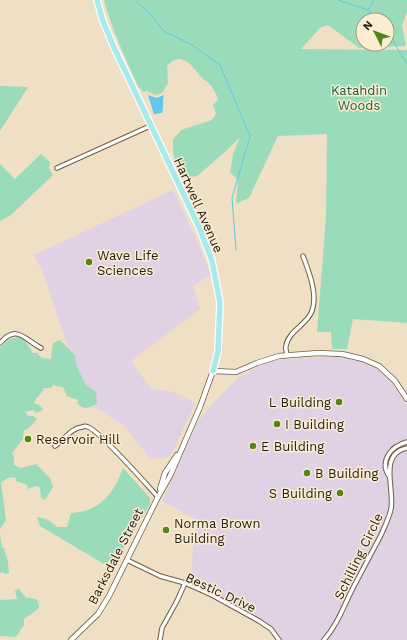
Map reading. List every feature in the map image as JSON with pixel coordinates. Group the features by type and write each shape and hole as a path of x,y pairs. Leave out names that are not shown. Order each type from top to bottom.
{"main road":[{"name":"Hartwell Avenue","path":"97,0 112,43 199,227 212,261 217,282 220,309 218,351 213,371"}],"street":[{"path":"57,168 150,126"},
{"path":"287,355 286,346 290,337 309,317 314,300 312,285 303,256"},
{"path":"0,343 14,333 20,333 41,348"},
{"path":"213,371 236,372 262,361 287,355 342,354 363,359 379,366 387,373 407,399"},
{"name":"Hartwell Avenue","path":"170,476 200,407 213,371"},
{"path":"55,446 64,440 73,430 82,427 89,427 102,437 158,497"},
{"name":"Schilling Circle","path":"389,476 385,468 387,457 395,447 407,442"},
{"name":"Schilling Circle","path":"324,640 337,623 388,520 392,500 389,476 392,459 394,453 407,448"},
{"name":"Hartwell Avenue","path":"164,473 181,449"},
{"name":"Barksdale Street","path":"158,497 164,473"},
{"name":"Barksdale Street","path":"71,640 87,626 103,608 170,476"},
{"name":"Bestic Drive","path":"127,560 160,576 185,583 212,595 271,629 279,640"},
{"path":"160,640 162,628 174,608 185,583"}],"shaded area":[{"path":"173,190 196,238 211,275 193,286 200,309 131,361 151,389 169,391 183,396 195,404 170,457 151,459 123,425 95,407 88,391 84,394 42,270 34,255"},
{"path":"344,356 364,362 380,371 393,385 407,406 407,640 282,640 273,629 254,615 189,582 192,574 193,536 199,521 162,501 198,422 206,411 237,379 262,364 278,360"}],"green space":[{"name":"Katahdin Woods","path":"104,0 407,0 407,12 402,26 406,46 395,46 395,12 355,12 355,45 328,25 320,28 301,49 355,50 355,52 395,52 395,50 407,50 407,323 353,319 347,349 332,349 331,332 317,332 326,217 327,134 278,136 249,198 237,203 238,180 230,172 233,154 240,137 197,176 187,177 179,169 173,151 173,140 181,130 212,120 216,114 213,105 218,100 215,92 190,64 182,59 177,59 172,61 167,66 168,83 162,93 155,95 147,91 144,92 139,88 111,23"},
{"path":"0,86 28,87 0,131"},
{"path":"41,154 50,162 49,168 53,175 11,215 0,221 0,164 15,179"},
{"path":"19,337 24,339 33,353 37,353 42,358 51,359 53,343 60,340 75,355 77,367 86,385 96,392 97,403 92,407 84,408 77,403 78,400 67,396 63,387 55,386 54,384 51,388 44,388 34,403 38,404 43,409 41,411 36,413 33,410 25,412 28,416 33,416 37,419 29,428 24,430 23,439 12,453 14,456 14,465 21,468 36,464 50,478 53,487 45,500 41,497 40,488 36,486 28,489 27,485 16,481 16,478 10,477 1,482 6,520 0,529 0,348 9,339"},
{"path":"123,468 150,498 150,504 118,557 104,564 40,526 37,517 48,520 57,527 67,527 71,513 90,509 104,500 115,485"},
{"path":"0,533 2,548 4,548 8,562 9,573 4,574 3,572 0,573"},
{"path":"19,589 26,598 36,599 39,608 24,619 24,625 16,637 0,636 0,600 17,599 15,590"}],"water":[{"path":"148,95 157,98 164,95 162,113 154,114"}],"waterway":[{"path":"135,0 151,15 164,31 192,45 220,65 250,136 232,198 236,250"},
{"path":"338,0 368,10 374,0"},
{"path":"395,44 407,64"}],"place":[{"name":"Wave Life Sciences","path":"89,262"},
{"name":"L Building","path":"339,402"},
{"name":"I Building","path":"277,424"},
{"name":"Reservoir Hill","path":"28,439"},
{"name":"E Building","path":"253,446"},
{"name":"B Building","path":"307,473"},
{"name":"S Building","path":"340,493"},
{"name":"Norma Brown Building","path":"166,530"}]}
